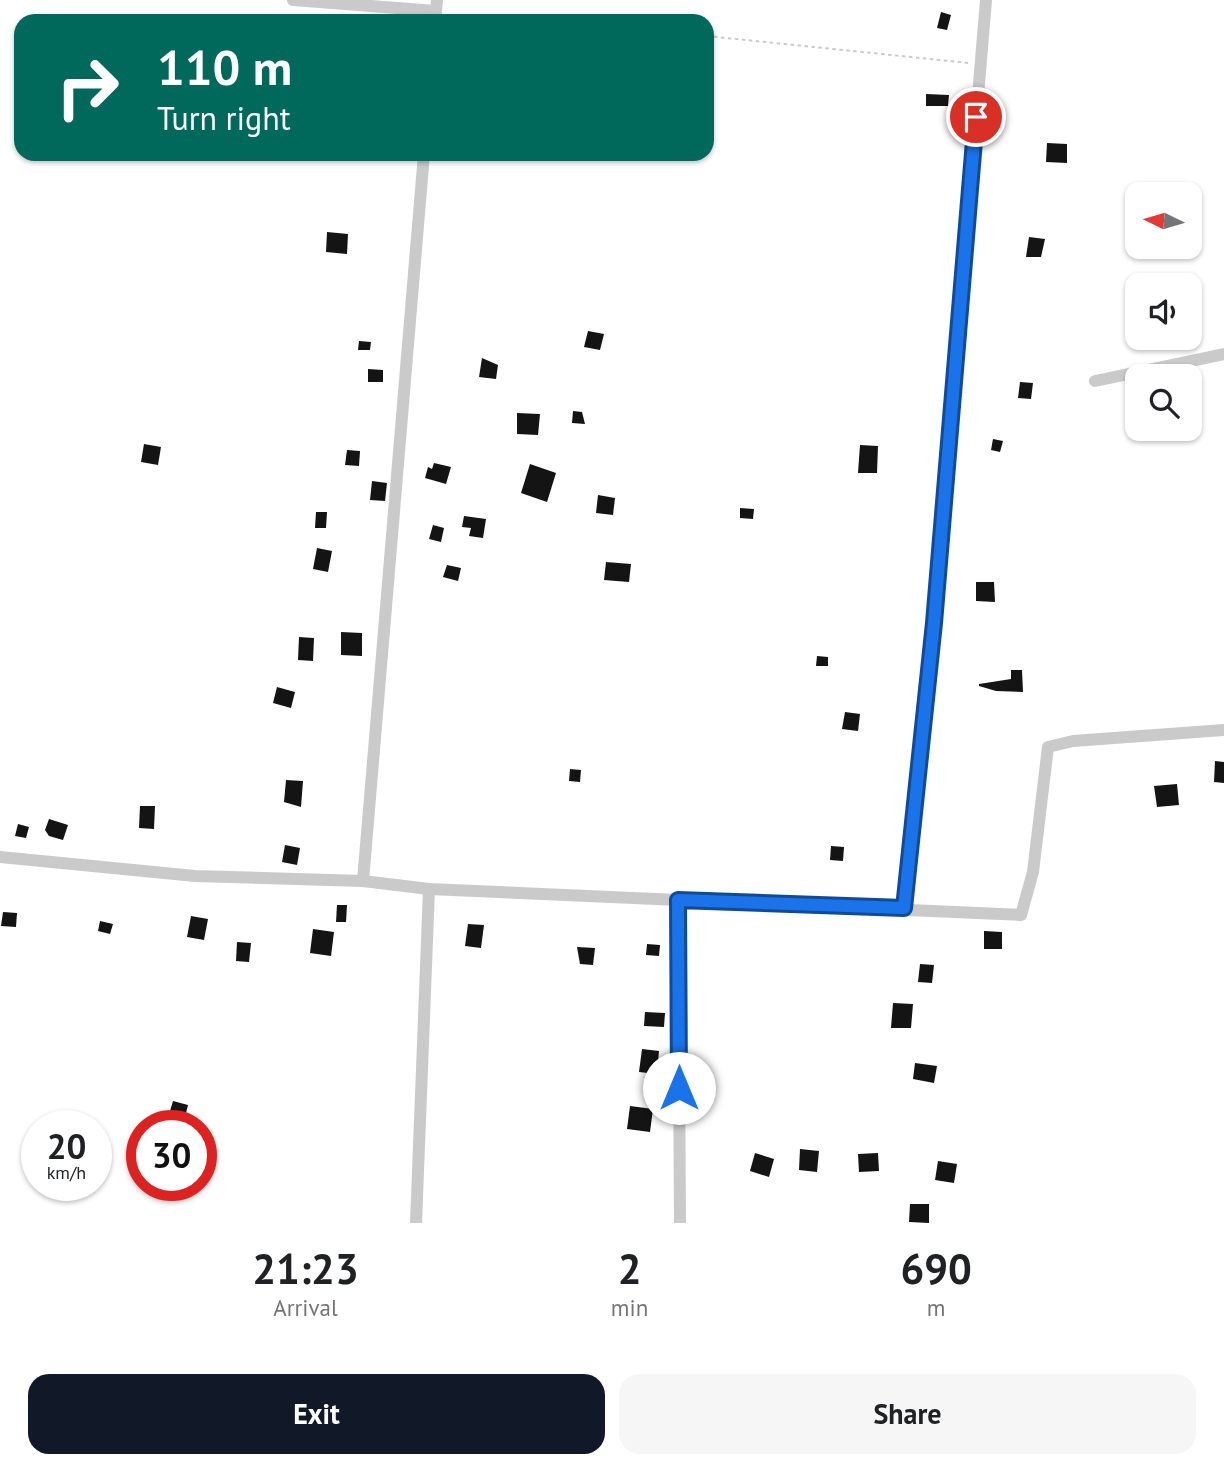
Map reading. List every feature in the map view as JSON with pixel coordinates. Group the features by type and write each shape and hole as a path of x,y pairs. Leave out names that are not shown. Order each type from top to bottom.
{"street":[{"path":"293,0 436,11"},
{"path":"904,908 934,623 986,0"},
{"path":"363,881 424,161"},
{"path":"1095,381 1224,354"},
{"path":"0,858 195,876 363,881 429,889 1021,915 1033,872 1048,747 1073,741 1224,730"},
{"path":"416,1223 429,889"},
{"path":"678,900 680,1223"}],"path":[{"path":"714,37 981,64"}],"building":[{"path":"941,12 951,15 947,30 937,28"},
{"path":"926,94 949,95 948,106 926,106"},
{"path":"1047,143 1067,144 1067,163 1046,162"},
{"path":"327,232 348,234 347,254 326,252"},
{"path":"1029,237 1045,239 1041,257 1026,257"},
{"path":"588,331 604,334 600,350 584,347"},
{"path":"359,341 371,342 370,350 358,350"},
{"path":"482,358 498,365 496,379 479,377"},
{"path":"368,369 383,370 383,382 368,382"},
{"path":"1020,382 1033,383 1031,399 1018,398"},
{"path":"573,411 582,412 585,424 572,423"},
{"path":"517,413 540,414 538,435 517,434"},
{"path":"993,439 1003,441 1000,452 991,450"},
{"path":"144,444 161,447 158,465 141,462"},
{"path":"860,445 878,446 877,473 858,473"},
{"path":"347,450 360,451 359,466 345,465"},
{"path":"434,463 451,467 446,484 425,478 428,467 432,469"},
{"path":"530,464 556,473 547,502 521,493"},
{"path":"372,481 387,483 385,501 370,500"},
{"path":"598,495 615,498 613,515 596,513"},
{"path":"740,508 754,509 753,519 740,518"},
{"path":"316,512 327,512 326,528 315,528"},
{"path":"464,516 486,519 483,538 469,536 471,528 462,527"},
{"path":"433,525 444,528 441,542 429,539"},
{"path":"317,548 332,551 328,572 313,569"},
{"path":"606,562 631,564 629,582 604,580"},
{"path":"447,565 461,568 458,581 443,577"},
{"path":"976,582 994,582 995,602 976,601"},
{"path":"341,632 362,633 362,656 341,655"},
{"path":"299,637 314,638 313,661 298,660"},
{"path":"817,656 828,657 828,666 816,666"},
{"path":"1011,670 1022,670 1023,692 996,691 979,686 1011,679"},
{"path":"277,687 295,692 291,708 273,703"},
{"path":"845,712 860,714 858,731 842,729"},
{"path":"1215,761 1224,762 1224,783 1214,782"},
{"path":"570,769 581,770 580,782 569,781"},
{"path":"286,780 303,781 301,807 284,802"},
{"path":"1177,784 1179,805 1157,807 1154,786"},
{"path":"140,806 155,806 154,829 139,828"},
{"path":"49,819 68,825 63,840 49,836 45,830"},
{"path":"18,824 29,827 26,838 15,836"},
{"path":"285,845 300,848 297,865 282,862"},
{"path":"831,846 844,847 843,861 830,860"},
{"path":"337,905 347,905 346,922 336,922"},
{"path":"3,912 17,913 16,927 1,926"},
{"path":"191,916 208,919 204,940 187,937"},
{"path":"100,921 113,924 110,934 98,931"},
{"path":"468,924 484,925 481,948 465,946"},
{"path":"313,929 334,932 331,956 310,953"},
{"path":"984,931 1002,932 1002,949 984,949"},
{"path":"237,942 251,943 249,962 236,961"},
{"path":"647,944 660,945 659,956 646,955"},
{"path":"577,947 595,948 593,965 580,964"},
{"path":"920,964 934,965 932,983 918,982"},
{"path":"893,1003 913,1004 911,1028 891,1028"},
{"path":"645,1012 665,1013 664,1027 644,1026"},
{"path":"642,1049 659,1051 657,1074 639,1072"},
{"path":"915,1063 937,1066 934,1083 913,1079"},
{"path":"173,1101 188,1105 187,1110 170,1110"},
{"path":"630,1106 653,1109 650,1132 627,1129"},
{"path":"800,1149 819,1151 817,1172 799,1170"},
{"path":"755,1153 774,1159 769,1177 750,1171"},
{"path":"878,1153 879,1171 859,1172 858,1154"},
{"path":"938,1161 957,1164 954,1183 935,1180"},
{"path":"910,1204 929,1204 929,1223 909,1222"}],"route":[{"path":"679,1088 678,900 904,908 934,623 976,117"}]}
